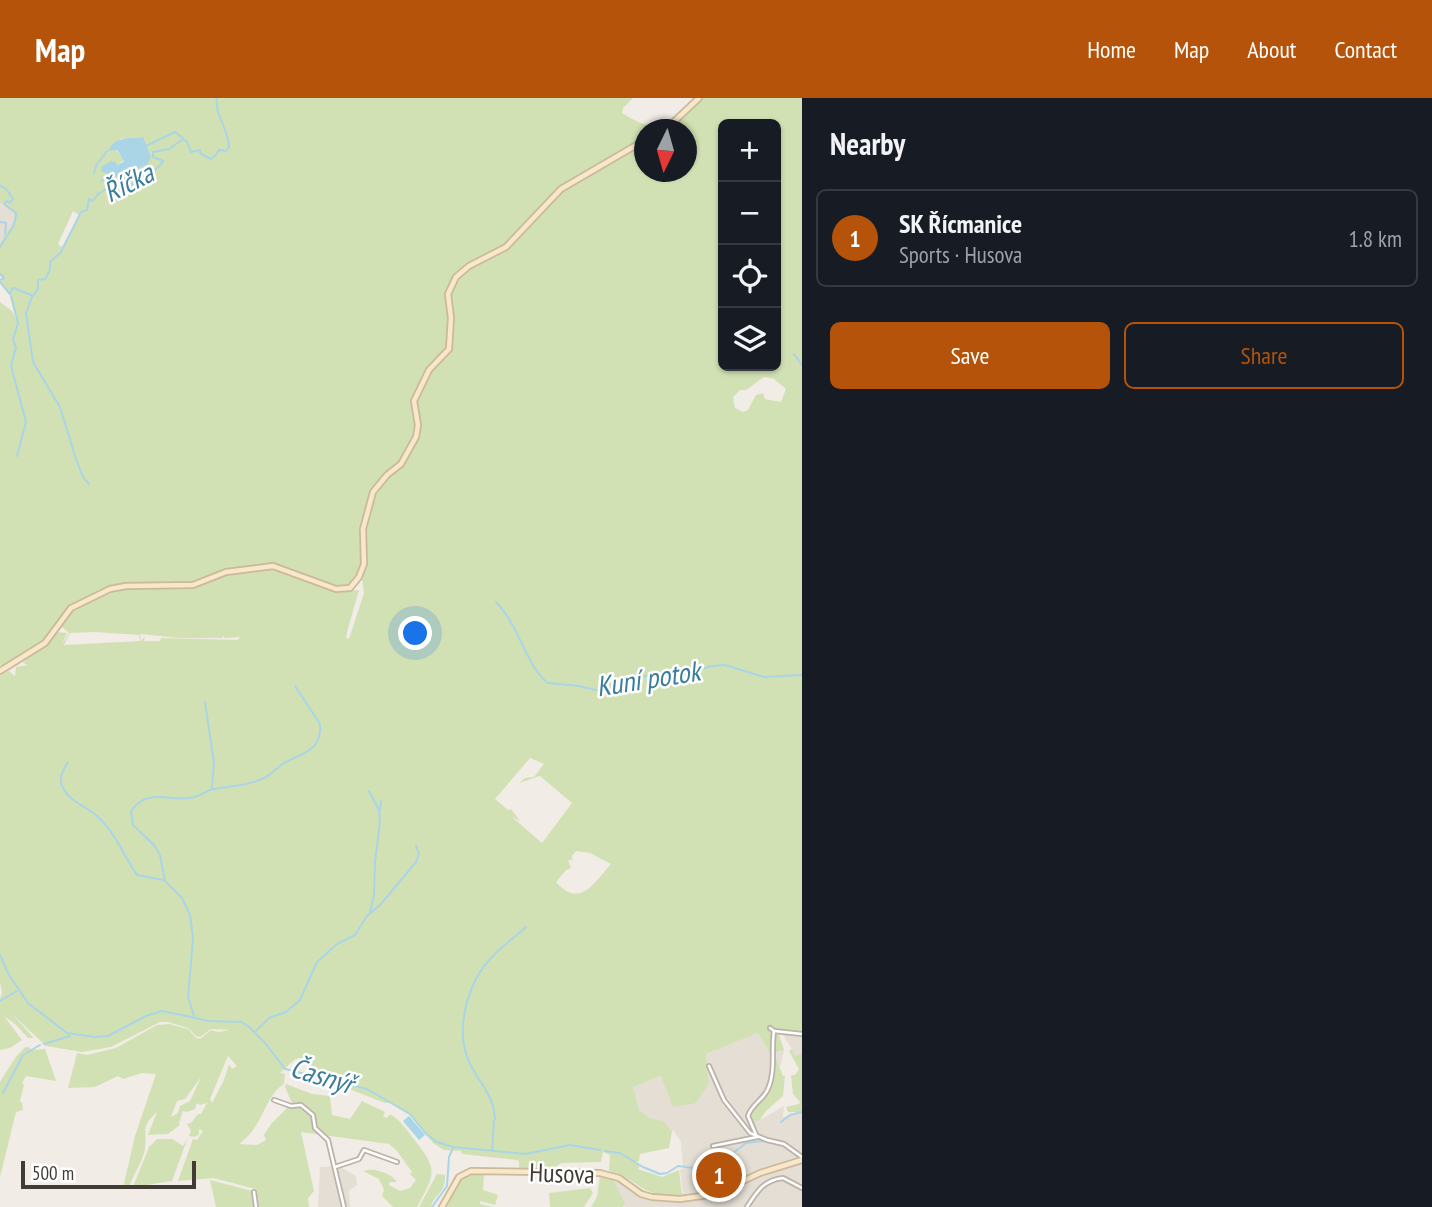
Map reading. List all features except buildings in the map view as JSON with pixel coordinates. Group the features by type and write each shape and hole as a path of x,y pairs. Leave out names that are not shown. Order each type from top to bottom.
{"main road":[{"path":"677,119 699,98"},
{"path":"0,671 44,643 71,608 110,589 126,586 193,585 226,572 273,566 333,589 345,589 353,585 363,567 363,529 373,492 409,453 418,425 414,401 429,370 450,345 448,293 453,281 469,266 506,247 561,189 634,146"},
{"name":"Husova","path":"442,1207 460,1177 471,1171 600,1173 619,1178 642,1194 659,1199 673,1199 716,1194 760,1172 802,1158"}],"street":[{"path":"757,1137 748,1114 763,1098 772,1078 772,1030 802,1034"},
{"path":"709,1066 730,1109 750,1133 784,1144 802,1158"},
{"path":"274,1100 291,1106 301,1105 313,1115 315,1128 328,1140 344,1207"},
{"path":"713,1146 757,1137"},
{"path":"335,1167 360,1158 364,1150 397,1162"},
{"path":"747,1207 768,1181 783,1178 802,1188"},
{"path":"254,1192 256,1207"}],"shaded area":[{"path":"0,202 15,213 15,223 0,244"},
{"path":"758,1033 770,1054 784,1050 780,1068 774,1057 769,1089 753,1109 760,1120 784,1106 783,1117 802,1112 802,1207 625,1207 613,1179 615,1173 649,1193 669,1196 683,1193 681,1142 663,1121 650,1118 639,1110 632,1087 662,1076 668,1095 709,1083 706,1054"},
{"path":"782,1033 802,1034 802,1053 796,1056"},
{"path":"338,1166 356,1176 357,1185 349,1191 350,1207 318,1207 320,1167"}],"green space":[{"path":"0,98 633,98 623,108 622,113 634,119 634,144 560,187 505,245 459,271 452,281 446,293 449,318 447,348 427,369 412,400 417,425 414,436 399,463 372,492 361,529 361,567 356,580 349,587 331,586 273,564 225,570 193,583 110,588 70,607 43,642 0,665 0,302 12,311 16,319 10,296 0,283 0,244 15,223 14,213 0,202","holes":["142,137 149,156 119,163 124,160 115,149 120,139","73,211 80,216 62,247 58,244"]},
{"path":"694,98 697,98 674,119 671,119"},
{"path":"702,98 802,98 802,1034 778,1032 784,1050 770,1054 758,1033 706,1054 709,1083 696,1103 673,1107 661,1076 633,1087 639,1110 650,1118 663,1121 672,1131 669,1148 640,1154 639,1161 636,1162 640,1166 638,1169 662,1177 679,1170 682,1195 649,1192 609,1171 610,1155 603,1152 601,1162 561,1163 545,1170 519,1168 519,1161 516,1160 444,1150 433,1143 410,1115 393,1103 308,1080 308,1063 302,1058 295,1059 280,1073 285,1074 284,1084 271,1098 252,1132 239,1144 257,1145 266,1140 264,1135 271,1124 292,1103 286,1084 312,1094 330,1096 332,1115 350,1119 362,1101 385,1112 383,1116 387,1118 390,1114 397,1119 427,1157 432,1171 431,1178 417,1207 393,1207 382,1196 384,1190 379,1179 363,1171 377,1170 386,1174 397,1182 390,1182 389,1185 400,1191 410,1188 416,1180 397,1151 389,1144 301,1132 314,1191 308,1198 309,1207 259,1207 256,1189 213,1178 178,1181 193,1139 197,1140 203,1131 199,1129 199,1135 189,1136 191,1131 187,1124 201,1114 207,1103 197,1103 195,1109 183,1111 180,1125 168,1134 148,1135 157,1112 151,1118 145,1129 145,1149 140,1163 129,1187 123,1188 135,1136 156,1074 142,1073 123,1079 118,1076 95,1087 68,1088 77,1053 87,1055 116,1048 157,1025 169,1024 188,1029 200,1039 211,1030 230,1030 211,1029 200,1037 188,1028 160,1022 111,1047 82,1052 46,1046 12,1014 34,1038 28,1038 4,1016 22,1040 10,1048 0,1050 0,676 9,671 15,676 16,667 28,665 23,663 27,660 19,663 46,646 56,632 67,633 62,645 69,633 60,625 72,609 111,591 126,588 186,587 226,574 273,568 341,592 359,590 347,632 346,638 349,639 364,593 362,577 365,568 365,530 375,493 388,476 402,465 418,437 420,425 416,401 430,371 452,345 450,294 455,282 470,268 507,248 562,190 634,147 634,182 697,182 697,119 680,119","holes":["764,377 774,379 786,389 781,402 765,399 763,393 756,395 748,410 743,412 735,408 733,397 740,390 746,390","70,633 139,635 140,641 64,645","140,634 179,638 240,637 238,640 161,638 160,641 144,641 145,636 141,641","530,758 544,764 534,777 525,778 519,783 540,776 572,803 542,843 512,817 520,821 511,809 508,810 495,799","576,851 590,853 611,864 586,890 572,893 556,882 571,868 568,860 573,863 572,856","228,1056 237,1066 232,1069 229,1064 212,1103 210,1099","201,1077 190,1101 180,1106 178,1113 171,1117 177,1101 185,1099"]},
{"path":"25,1047 31,1050 45,1049 56,1081 26,1076 22,1083 24,1085 20,1101 23,1110 16,1112 0,1177 0,1082"},
{"path":"792,1049 796,1056 802,1053 802,1112 788,1112 786,1107 800,1102 793,1094 791,1075 795,1075 799,1069 789,1051"},
{"path":"774,1054 785,1076 783,1096 760,1120 754,1121 758,1134 751,1122 750,1113 769,1090"},
{"path":"188,1137 172,1181 133,1187 149,1147 157,1139 172,1139 183,1146"},
{"path":"738,1153 747,1175 707,1192 699,1173 731,1159 739,1177 732,1156"},
{"path":"472,1173 484,1173 483,1190 498,1195 495,1205 480,1201 480,1204 493,1207 447,1207 459,1182"},
{"path":"437,1174 445,1175 442,1190 431,1207 419,1207"},
{"path":"600,1175 613,1179 625,1203 623,1207 591,1207 597,1197"},
{"path":"210,1180 252,1191 255,1207 216,1207"},
{"path":"590,1188 593,1193 584,1207 550,1207 549,1193"}],"water":[{"path":"143,137 151,157 147,165 125,173 120,171 122,175 115,177 101,171 101,167 111,161 118,166 124,161 117,150 108,151 114,143 122,139"},
{"path":"409,1116 425,1135 419,1140 403,1121"}],"waterway":[{"name":"Říčka","path":"0,282 10,294 14,288 33,296 38,289 38,280 45,279 50,270 50,262 61,252 81,212 87,210 89,199 93,201 106,189 111,192 124,179 133,184 137,179 142,179 154,171 163,161 153,157 153,152 169,149 183,139 191,152 200,150 201,154 211,159 219,150 226,151 229,147 228,141 217,98"},
{"path":"146,146 175,132 183,138"},
{"path":"94,173 107,151"},
{"path":"101,181 112,176"},
{"name":"Říčka","path":"0,185 13,199 4,204 16,213 13,227 0,247"},
{"path":"0,222 6,223 5,234"},
{"name":"Říčka","path":"0,274 4,278 0,280"},
{"path":"11,296 18,323 13,339 16,347 11,366 26,422 17,456"},
{"path":"32,297 26,313 33,362 60,407 76,459 89,484"},
{"path":"794,354 802,365"},
{"name":"Kuní potok","path":"496,602 511,622 534,667 548,683 600,691 652,674 677,676 725,665 764,677 802,675"},
{"path":"194,1016 188,997 193,938 190,915 182,898 165,881 160,855 154,845 133,825 131,811 137,804 151,798 190,798 211,790 256,781 311,749 318,739 320,724 295,686"},
{"path":"205,702 214,763 212,788"},
{"path":"68,762 61,778 66,793 103,822 137,875 163,880"},
{"path":"369,791 379,810 380,822 370,912"},
{"path":"380,810 381,801"},
{"path":"255,1032 269,1018 286,1012 300,1000 317,962 337,944 355,935 367,916 381,904 416,862 419,854 416,846"},
{"path":"495,1119 490,1097 466,1053 463,1038 465,1008 476,979 484,967 526,927"},
{"name":"Časnýř","path":"0,955 9,975 28,1003 67,1033 108,1036 146,1016 162,1011 209,1021 241,1022 265,1043 285,1069 367,1089 410,1114 426,1134 437,1142 453,1147 525,1154 570,1145 600,1150"},
{"path":"0,1001 17,991"},
{"path":"44,1044 70,1036"},
{"path":"3,1093 23,1055 40,1045"},
{"name":"Časnýř","path":"781,1122 790,1115 802,1112"},
{"path":"492,1151 494,1121"},
{"name":"Časnýř","path":"605,1151 620,1153 660,1174 678,1166 701,1169 724,1160 746,1143 765,1141"},
{"path":"432,1207 447,1186 449,1157 453,1148"}],"place":[{"name":"SK Řícmanice","path":"719,1175"}]}
